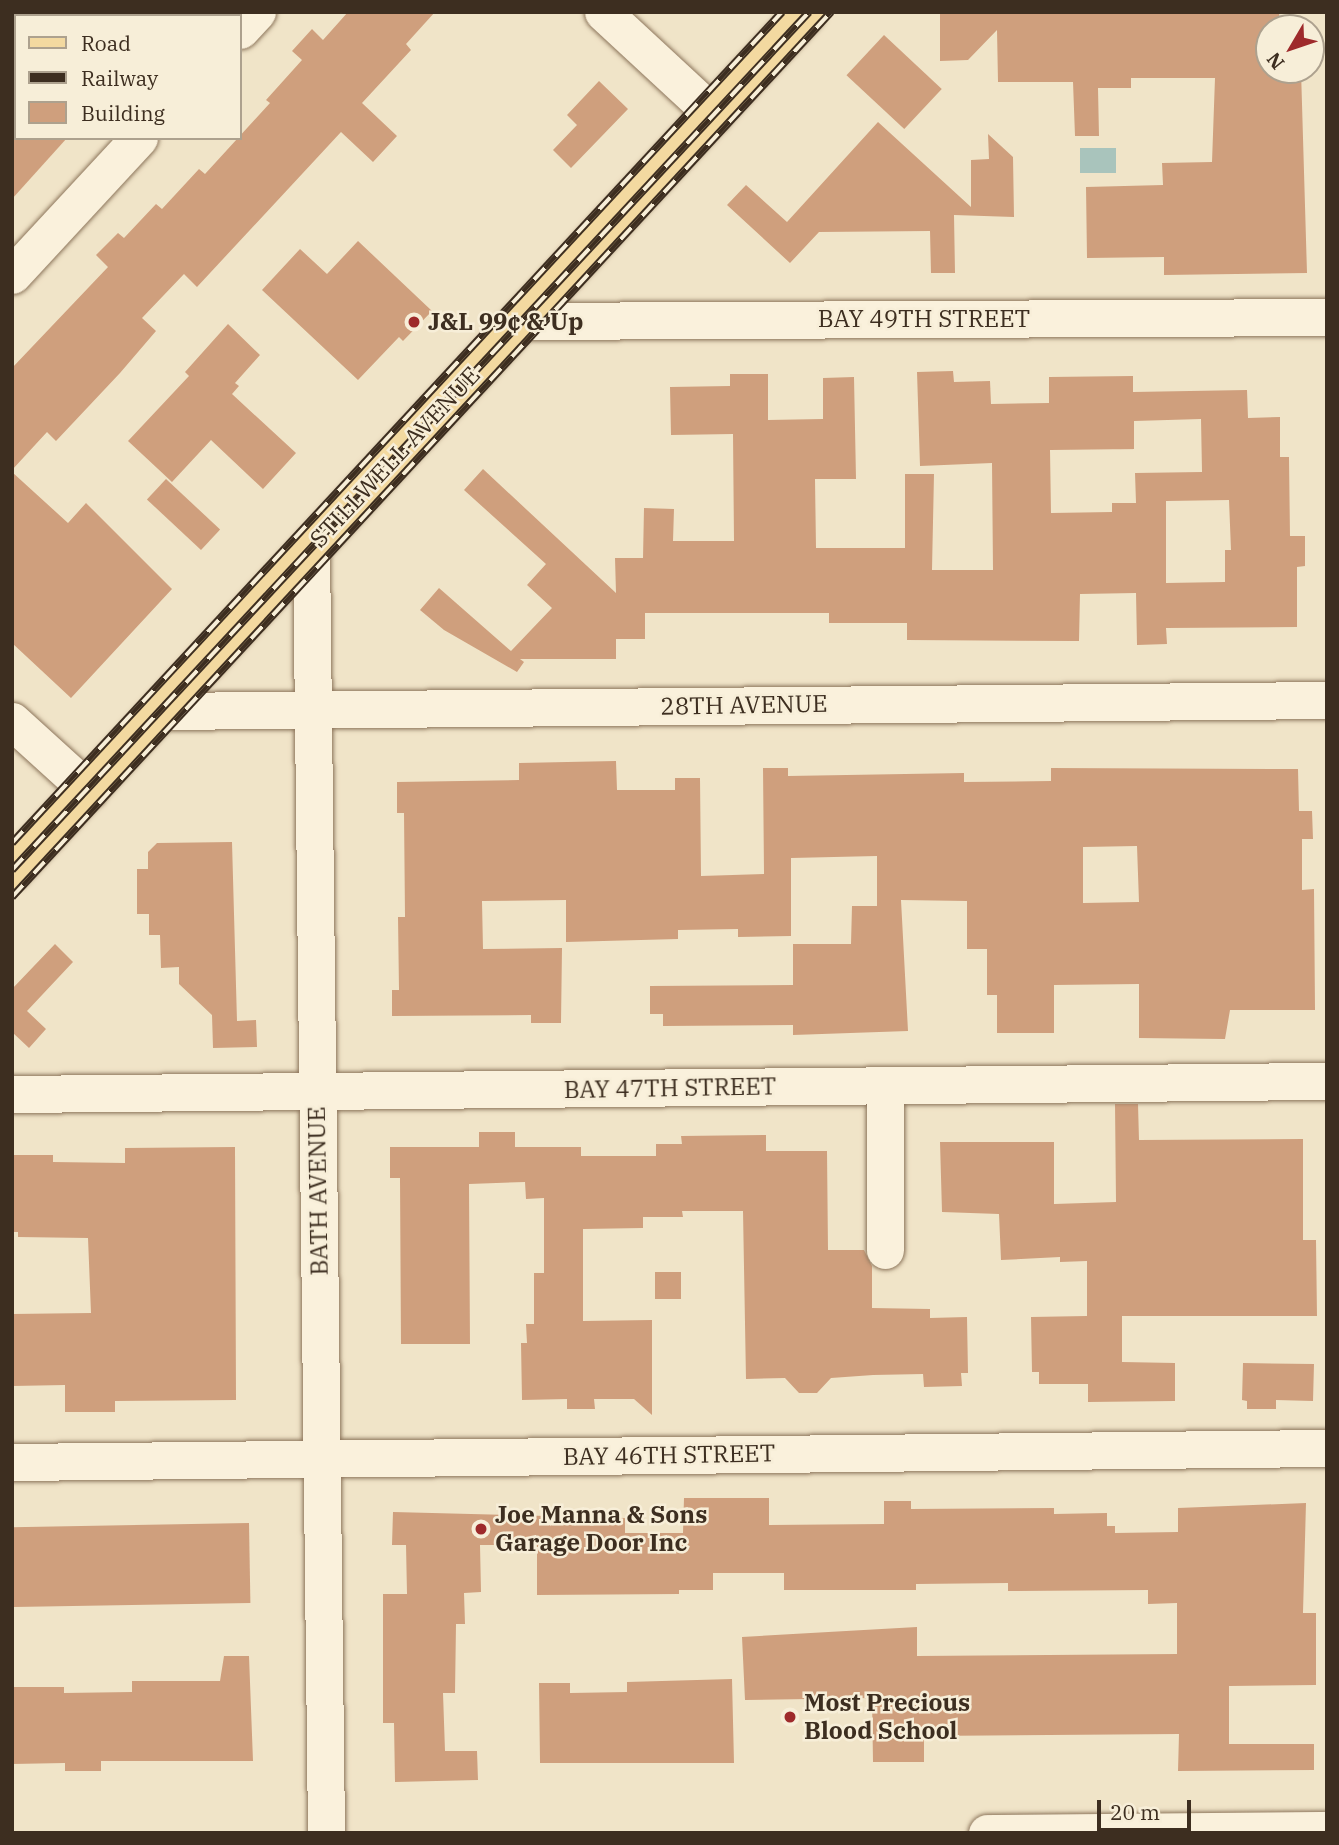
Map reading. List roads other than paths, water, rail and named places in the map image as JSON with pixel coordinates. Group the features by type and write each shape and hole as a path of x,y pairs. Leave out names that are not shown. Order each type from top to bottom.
{"main road":[{"name":"STILLWELL AVENUE","path":"12,871 807,12"}],"street":[{"path":"242,28 257,12"},
{"path":"603,12 713,114"},
{"path":"12,275 137,140"},
{"name":"BAY 49TH STREET","path":"520,321 1327,317"},
{"name":"BATH AVENUE","path":"311,549 326,1833"},
{"name":"28TH AVENUE","path":"162,711 1327,700"},
{"path":"12,721 88,790"},
{"name":"BAY 47TH STREET","path":"12,1094 1327,1081"},
{"path":"885,1250 886,1086"},
{"name":"BAY 46TH STREET","path":"12,1462 1327,1448"},
{"path":"987,1833 1327,1830"}],"water":[{"path":"1080,148 1116,148 1116,173 1080,173"}],"railway":[{"path":"12,843 782,12"},
{"path":"12,870 809,12"},
{"path":"12,897 831,12"}],"place":[{"name":"J&L 99¢ & Up","path":"414,322"},
{"name":"Joe Manna & Sons Garage Door Inc","path":"481,1529"},
{"name":"Most Precious Blood School","path":"790,1717"}]}
